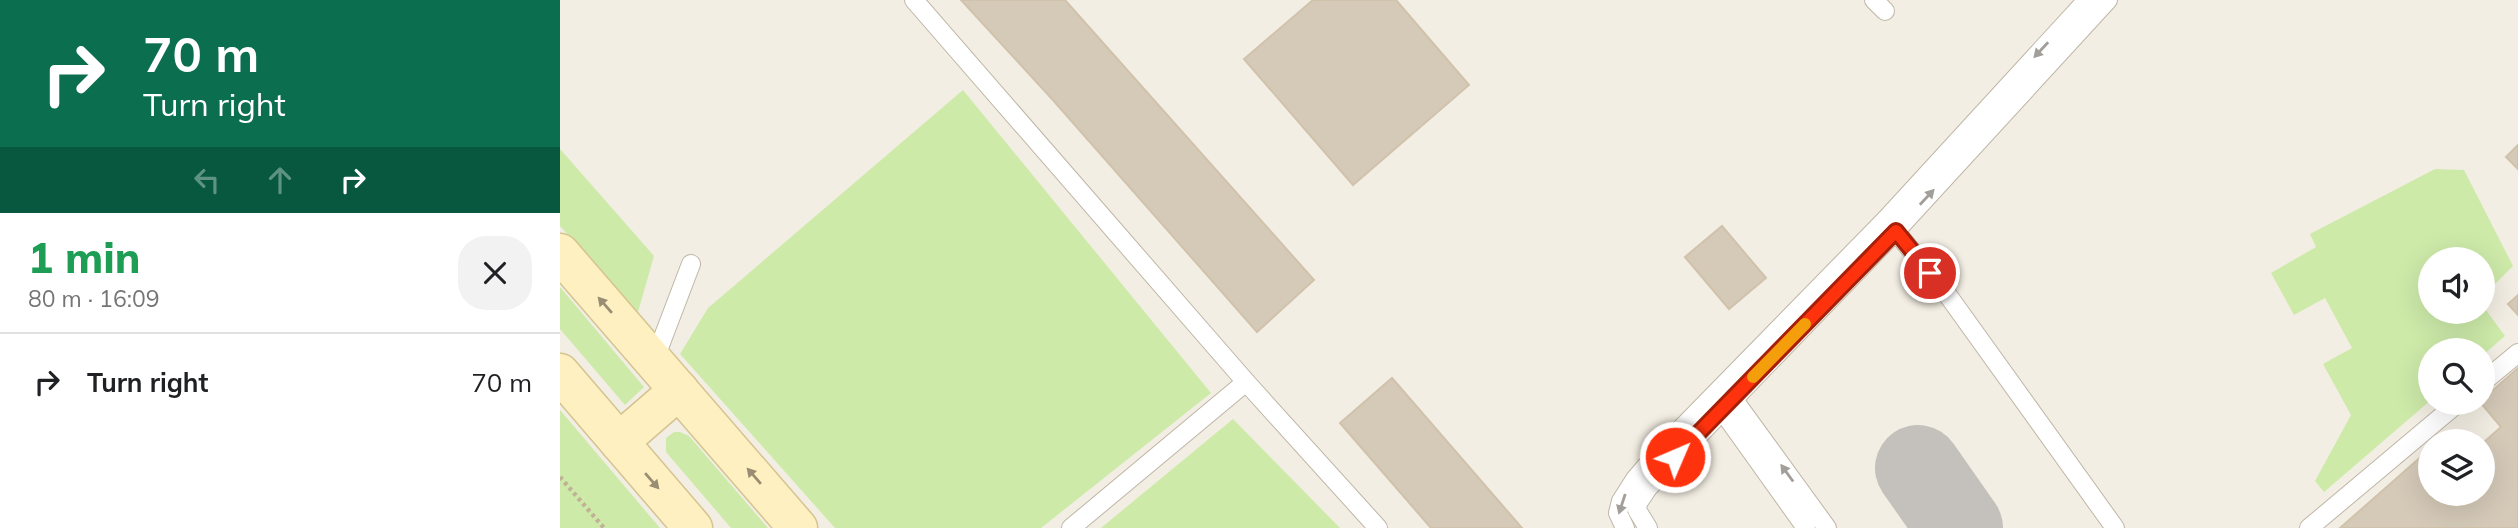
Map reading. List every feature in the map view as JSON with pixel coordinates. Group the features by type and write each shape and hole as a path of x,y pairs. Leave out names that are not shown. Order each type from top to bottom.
{"main road":[{"path":"560,253 798,528"},
{"path":"560,373 692,528"},
{"path":"619,442 679,390"}],"lane":[{"path":"914,0 1246,382 1378,528"},
{"path":"1891,225 2087,0"},
{"path":"1625,528 1619,519 1619,506 1635,480 1659,451 1722,397 2108,0"},
{"path":"1891,225 1948,294 2115,528"},
{"path":"654,361 691,264"},
{"path":"2495,372 2518,353"},
{"path":"1071,528 1246,382"},
{"path":"1648,528 1639,516 1638,503 1722,397"},
{"path":"1722,397 1806,528"},
{"path":"1722,397 1827,528"},
{"path":"2309,528 2444,415"}],"path":[{"path":"560,477 604,528"}],"green space":[{"path":"963,90 1211,393 1041,528 835,528 680,354 708,308"},
{"path":"560,149 654,256 638,312 560,226"},
{"path":"2435,169 2464,170 2513,266 2495,284 2495,247 2418,247 2418,324 2495,322 2505,336 2495,345 2495,338 2418,338 2418,411 2324,492 2315,481 2351,415 2323,364 2352,348 2325,298 2294,315 2271,273 2316,247 2310,234"},
{"path":"560,287 644,387 625,405 560,329"},
{"path":"560,410 660,528 560,528"},
{"path":"1233,419 1340,528 1101,528"},
{"path":"674,432 689,436 768,528 731,528 666,452 666,438"}],"building":[{"path":"961,0 1065,0 1314,280 1257,332"},
{"path":"1313,0 1396,0 1469,85 1353,185 1244,59"},
{"path":"2518,145 2518,169 2506,157"},
{"path":"1722,226 1766,278 1729,309 1685,257"},
{"path":"2518,295 2518,315 2508,304"},
{"path":"2518,368 2518,528 2340,528 2418,459 2418,506 2495,506 2495,432 2501,427 2491,415 2495,415 2495,388"},
{"path":"1392,378 1522,528 1431,528 1340,423"}],"taxiway":[{"path":"1918,468 1960,528"}],"slow traffic":[{"path":"1753,377 1805,324"}],"route":[{"path":"1675,457 1896,231 1930,273"}]}
